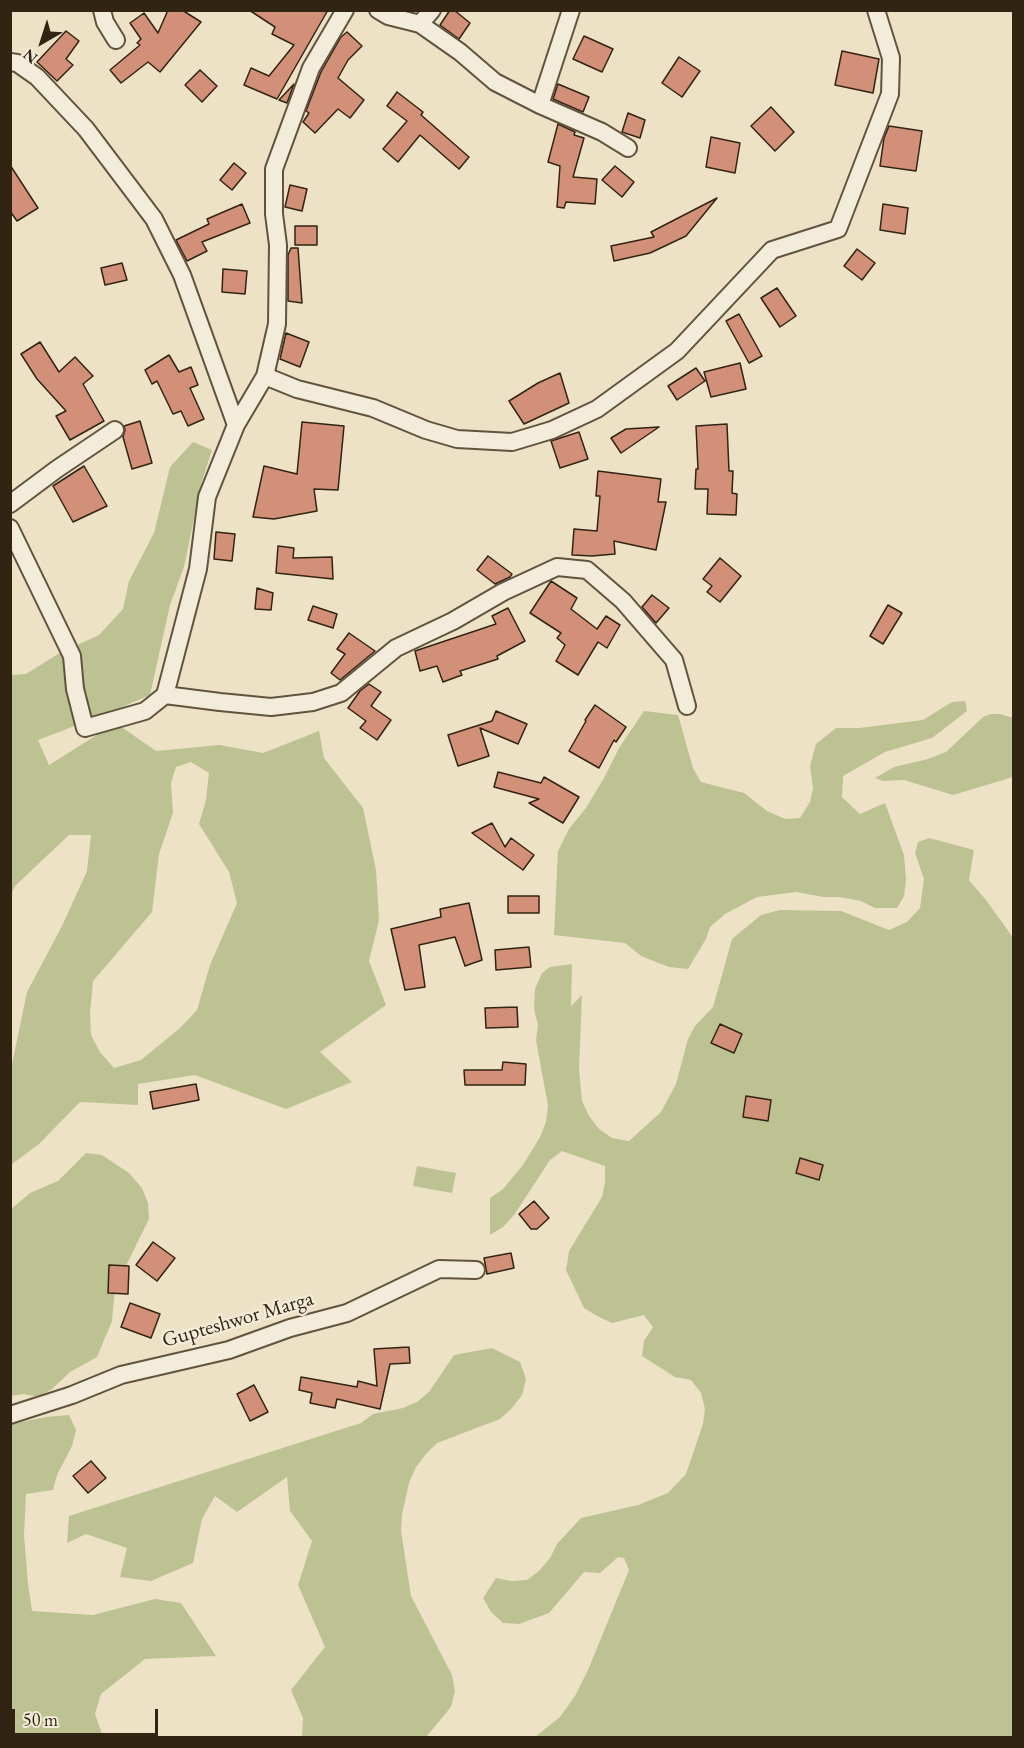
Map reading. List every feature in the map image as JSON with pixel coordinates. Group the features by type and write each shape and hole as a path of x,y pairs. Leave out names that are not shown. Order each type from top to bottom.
{"street":[{"path":"102,10 105,22 116,40"},
{"path":"10,528 72,656 75,689 85,728 145,711 165,695 198,569 207,497 236,425 265,376 277,324 278,245 274,214 274,169 311,68 345,10"},
{"path":"378,10 388,16 420,24 460,52 495,82 602,132 628,148"},
{"path":"420,24 432,10"},
{"path":"540,105 570,10"},
{"path":"265,376 297,388 373,408 426,430 457,439 512,442 552,430 597,409 677,351 772,250 838,229 890,94 891,58 876,10"},
{"path":"10,62 16,63 37,77 86,129 154,219 182,275 236,425"},
{"path":"10,504 115,430"},
{"path":"165,695 271,707 313,702 341,693 396,648 453,621 503,592 557,567 587,570 623,601 674,660 687,706"},
{"name":"Gupteshwor Marga","path":"10,1415 72,1395 121,1375 229,1350 290,1328 347,1313 439,1269 476,1270"}],"green space":[{"path":"193,442 212,450 201,484 184,567 170,605 150,695 38,740 49,765 108,728 123,728 156,751 219,745 263,753 319,731 324,758 363,808 376,870 379,920 369,961 386,1005 320,1052 352,1082 286,1109 195,1075 138,1084 138,1105 80,1102 39,1144 12,1164 11,1069 27,992 62,926 87,871 91,835 69,835 15,886 11,895 11,675 26,674 58,654 99,635 123,609 129,581 154,533 170,467","holes":["191,762 209,773 206,800 199,824 229,872 237,903 210,965 197,1010 180,1028 141,1060 114,1068 100,1052 91,1035 90,1013 93,981 152,912 159,854 173,813 171,783 176,767"]},
{"path":"965,701 967,711 932,738 885,752 843,776 842,797 860,814 885,803 904,855 906,880 904,896 897,908 875,908 861,901 796,892 757,897 725,914 710,927 706,939 688,969 669,967 641,956 625,943 554,935 558,851 569,829 586,808 619,748 644,711 678,715 693,768 701,782 744,793 767,811 785,819 800,818 810,802 813,788 810,766 816,744 836,728 859,728 923,720 952,702"},
{"path":"991,714 1013,718 1013,777 953,795 904,780 883,781 875,778 894,767 946,752 983,717"},
{"path":"929,838 974,850 969,880 1014,939 1013,1737 535,1737 560,1717 575,1696 629,1570 624,1558 618,1557 600,1573 584,1572 549,1613 519,1624 503,1623 491,1612 483,1598 496,1578 511,1581 527,1580 539,1571 550,1558 557,1544 581,1518 638,1505 668,1493 686,1474 703,1424 705,1409 701,1393 691,1380 675,1377 642,1356 644,1341 653,1327 644,1315 612,1323 597,1316 584,1308 566,1270 569,1251 602,1197 605,1166 562,1151 550,1160 514,1215 503,1227 490,1235 490,1198 503,1189 523,1165 546,1122 548,1106 536,1040 538,1025 534,1009 535,989 542,973 550,967 572,964 571,1006 582,995 579,1069 582,1101 589,1116 599,1129 612,1138 629,1141 661,1112 676,1084 688,1039 695,1026 713,1007 732,939 761,915 780,910 841,911 889,930 907,922 920,908 924,879 915,853 918,842"},
{"path":"86,1153 102,1155 129,1173 142,1188 148,1203 149,1219 115,1288 112,1321 97,1357 70,1372 52,1389 38,1397 24,1394 11,1396 10,1210 30,1193 58,1181"},
{"path":"417,1166 456,1173 452,1193 413,1186"},
{"path":"492,1348 520,1362 526,1379 522,1395 500,1419 437,1443 416,1467 409,1483 402,1514 401,1531 411,1596 452,1675 455,1691 451,1707 426,1737 302,1737 303,1718 291,1690 325,1647 298,1585 312,1541 290,1511 287,1477 237,1512 215,1496 202,1519 193,1563 151,1581 120,1577 127,1548 86,1534 67,1543 69,1516 361,1423 373,1414 403,1408 417,1402 429,1392 454,1355"},
{"path":"69,1415 76,1430 72,1446 57,1475 53,1490 26,1494 24,1535 32,1611 93,1615 155,1599 181,1603 216,1656 145,1659 101,1694 95,1714 103,1737 11,1737 11,1424"}],"building":[{"path":"168,10 182,10 201,22 160,72 148,62 121,83 110,70 140,45 137,43 141,39 130,23 144,13 158,33"},
{"path":"249,10 328,10 277,99 244,85 251,68 269,76 294,45 272,34 275,27"},
{"path":"450,10 454,10 470,23 459,39 440,25"},
{"path":"66,31 79,41 66,59 73,65 57,81 37,62"},
{"path":"347,32 362,46 348,60 338,78 364,100 350,118 338,109 315,133 303,122 309,113 306,111 321,72 341,37"},
{"path":"584,36 613,49 602,72 573,59"},
{"path":"842,51 879,59 873,93 835,85"},
{"path":"679,57 700,71 682,97 662,83"},
{"path":"200,70 217,86 202,102 185,85"},
{"path":"294,84 287,103 279,100"},
{"path":"558,84 589,97 583,112 553,99"},
{"path":"397,92 423,112 421,115 469,157 459,169 420,135 398,162 383,149 407,121 387,106"},
{"path":"771,107 794,132 775,151 751,126"},
{"path":"628,113 645,120 640,138 622,132"},
{"path":"558,124 575,132 574,135 584,138 573,177 597,179 595,204 566,202 564,208 557,207 560,166 548,162"},
{"path":"889,126 922,131 916,171 880,166 884,138"},
{"path":"711,137 740,143 735,173 706,167"},
{"path":"234,163 246,173 232,190 220,180"},
{"path":"10,165 38,208 17,221 10,211"},
{"path":"615,166 634,182 622,197 602,180"},
{"path":"290,185 307,189 302,211 285,207"},
{"path":"717,198 686,236 650,253 614,261 611,246 654,237 651,232"},
{"path":"242,204 250,223 202,242 207,251 187,261 176,240 209,224 207,219"},
{"path":"883,204 908,208 905,234 880,230"},
{"path":"295,226 317,226 317,245 295,245"},
{"path":"291,248 298,248 302,303 288,301 288,255"},
{"path":"857,249 875,263 862,280 844,266"},
{"path":"122,263 127,280 105,285 101,268"},
{"path":"223,269 247,271 245,294 222,292"},
{"path":"777,288 796,316 780,327 761,298"},
{"path":"739,314 762,356 749,363 726,321"},
{"path":"286,333 309,342 300,367 280,359"},
{"path":"40,342 59,372 75,357 93,376 83,384 104,421 70,440 56,416 66,411 37,379 21,354"},
{"path":"169,355 179,372 191,367 198,385 190,388 204,419 188,426 181,411 173,414 157,381 152,384 145,370"},
{"path":"740,363 746,389 711,397 704,372"},
{"path":"696,368 705,381 677,400 668,386"},
{"path":"560,373 569,403 524,424 509,401 538,383"},
{"path":"140,421 152,463 132,469 123,437 124,426"},
{"path":"302,422 344,426 338,490 314,489 317,511 274,519 253,517 264,466 297,474"},
{"path":"727,424 729,471 733,471 732,493 737,494 736,515 707,514 708,489 695,489 696,469 698,469 696,426"},
{"path":"659,427 621,453 611,438 626,429"},
{"path":"579,432 588,459 560,468 551,441"},
{"path":"84,466 107,506 73,522 53,486"},
{"path":"598,471 661,479 658,502 666,502 656,550 614,541 615,554 572,555 574,529 597,531 600,496 596,496"},
{"path":"216,532 235,534 232,561 214,559"},
{"path":"278,546 294,548 293,558 332,557 333,579 276,573"},
{"path":"488,556 512,574 510,577 495,584 477,570"},
{"path":"720,558 741,576 720,602 707,592 712,586 703,579"},
{"path":"551,581 577,598 571,609 597,629 606,616 620,625 607,648 598,642 578,675 556,661 565,645 557,638 561,633 530,613"},
{"path":"257,588 273,593 271,610 255,609"},
{"path":"652,595 669,608 656,623 642,607"},
{"path":"888,605 902,613 883,644 870,636"},
{"path":"313,606 337,614 333,628 308,620"},
{"path":"508,608 525,641 497,656 498,659 460,671 462,675 443,682 437,666 420,671 415,651 496,624 492,616"},
{"path":"349,633 375,651 340,680 331,673 345,654 337,649"},
{"path":"369,684 381,692 371,706 391,720 377,740 360,728 366,721 348,708 360,691"},
{"path":"595,705 626,727 616,742 614,740 599,768 569,751"},
{"path":"496,711 527,724 518,744 480,728 489,756 458,766 448,735 492,721"},
{"path":"498,772 541,783 544,777 579,797 563,823 529,803 539,799 494,787"},
{"path":"492,823 505,847 511,838 534,855 523,870 472,833"},
{"path":"508,896 539,896 539,913 508,913"},
{"path":"469,903 482,960 465,966 455,937 419,945 425,987 405,990 391,929 441,917 440,909"},
{"path":"529,947 531,967 496,970 495,950"},
{"path":"517,1007 518,1027 486,1028 485,1008"},
{"path":"720,1024 742,1034 734,1053 711,1043"},
{"path":"503,1062 526,1064 525,1085 465,1085 464,1070 502,1070"},
{"path":"196,1084 199,1100 153,1109 150,1092"},
{"path":"746,1096 771,1100 768,1121 743,1117"},
{"path":"800,1158 823,1165 819,1180 796,1173"},
{"path":"534,1201 549,1218 537,1229 531,1229 519,1214"},
{"path":"153,1242 175,1258 157,1281 136,1265"},
{"path":"511,1253 514,1268 487,1274 484,1258"},
{"path":"109,1265 129,1266 128,1294 108,1293"},
{"path":"130,1303 160,1314 151,1338 121,1327"},
{"path":"409,1347 410,1363 390,1364 380,1409 337,1399 335,1408 310,1403 312,1393 299,1390 301,1377 357,1387 358,1381 377,1386 374,1349"},
{"path":"254,1385 268,1412 250,1421 237,1394"},
{"path":"91,1461 106,1478 88,1493 73,1476"}]}
